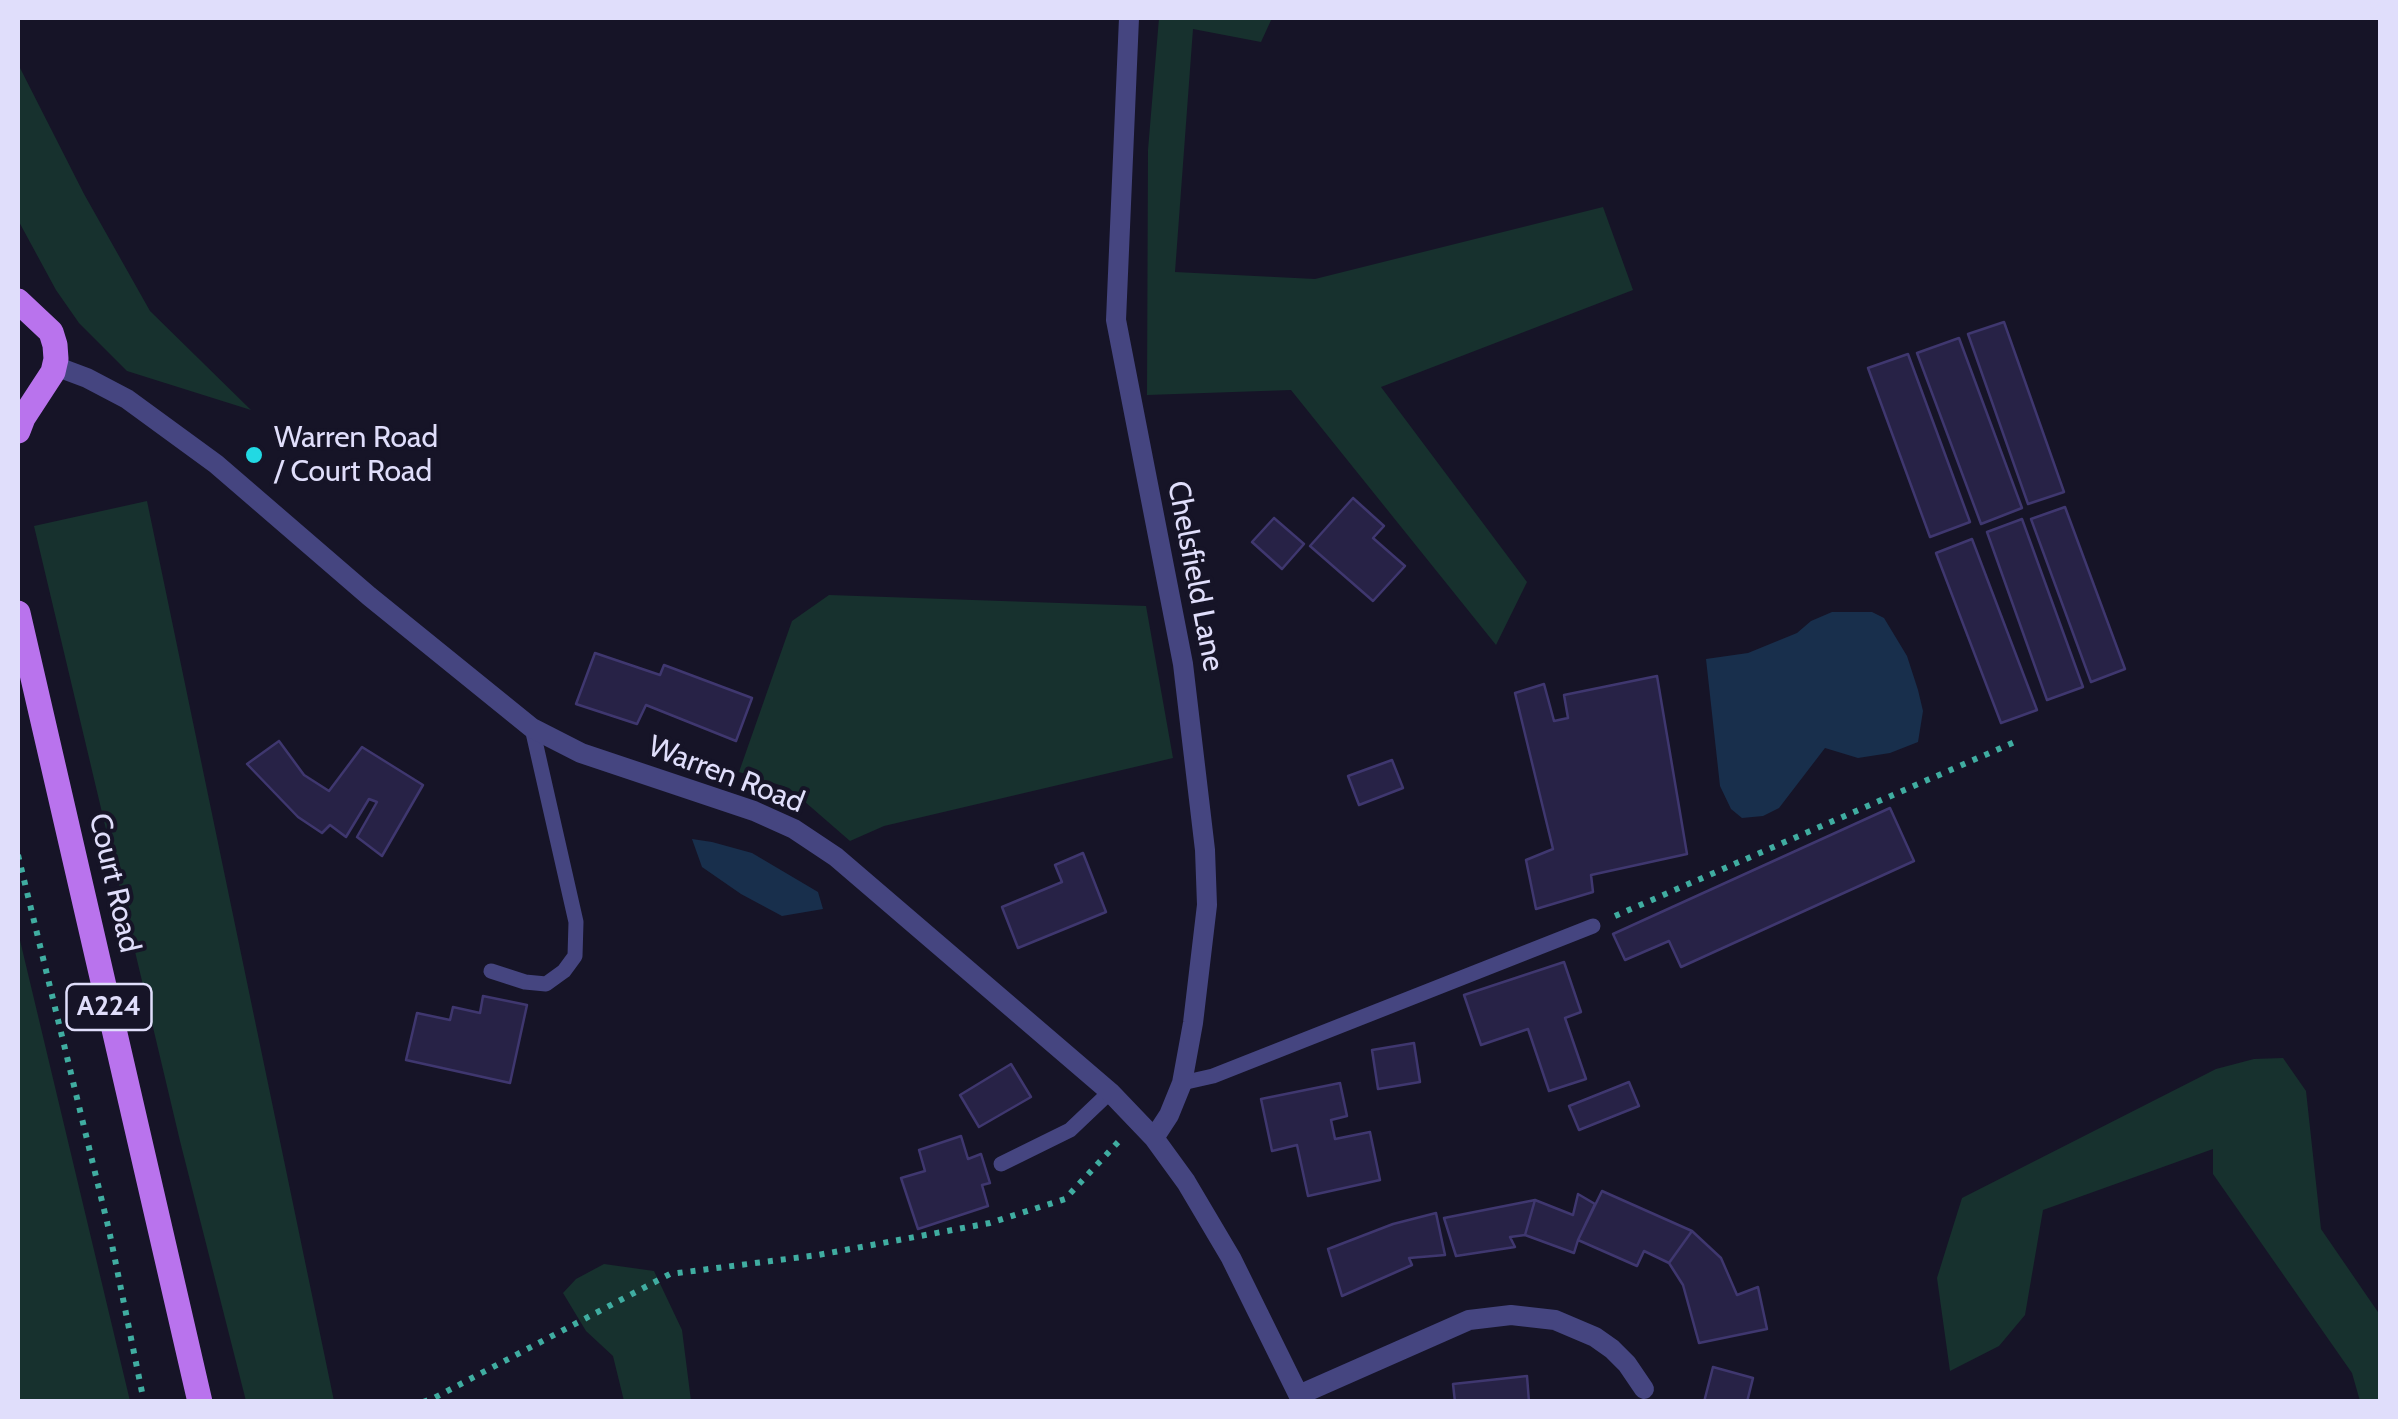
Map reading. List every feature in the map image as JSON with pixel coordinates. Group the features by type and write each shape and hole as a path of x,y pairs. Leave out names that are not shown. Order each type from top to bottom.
{"main road":[{"path":"18,432 22,418 50,374 55,345 42,322 22,309"},
{"path":"18,398 33,392 50,374"},
{"name":"Court Road","path":"18,613 200,1402"}],"street":[{"name":"Chelsfield Lane","path":"1129,18 1116,320 1182,664 1206,850 1207,905 1194,1022 1182,1083 1169,1116 1154,1138"},
{"name":"Warren Road","path":"50,374 97,383 127,399 216,464 369,596 532,728 581,753 754,812 794,829 836,857 1110,1092 1154,1138 1186,1182 1231,1258 1301,1398"},
{"path":"1301,1398 1469,1320 1512,1315 1555,1320 1595,1337 1620,1356 1644,1389"}],"lane":[{"path":"491,971 546,984 564,971 575,956 576,922 532,728"},
{"path":"1182,1083 1213,1076 1592,926"},
{"path":"1001,1164 1070,1130 1110,1092"}],"path":[{"path":"1592,926 2017,741"},
{"path":"18,855 109,1230 144,1402"},
{"path":"423,1402 670,1274 818,1255 990,1223 1066,1199 1138,1120"}],"green space":[{"path":"1159,18 1272,18 1261,42 1193,29 1175,272 1315,279 1603,207 1633,290 1381,387 1527,582 1496,645 1291,390 1147,395 1148,150"},
{"path":"18,64 84,194 150,311 251,410 127,371 79,323 56,290 18,220"},
{"path":"147,501 334,1401 246,1401 34,526"},
{"path":"829,595 1146,606 1173,758 884,826 850,841 789,788 739,772 792,621"},
{"path":"18,932 130,1401 18,1401"},
{"path":"2283,1058 2306,1091 2321,1229 2380,1315 2380,1401 2360,1401 2352,1373 2213,1174 2213,1149 2043,1210 2025,1315 1999,1346 1950,1371 1937,1278 1962,1198 2216,1069 2254,1059"},
{"path":"604,1264 654,1271 682,1330 691,1401 624,1401 613,1356 586,1331 563,1293 576,1279"}],"water":[{"path":"1832,612 1872,612 1884,618 1907,656 1918,690 1923,711 1918,742 1890,753 1858,758 1825,748 1779,808 1763,816 1742,818 1731,809 1720,786 1706,659 1748,653 1797,633 1811,621"},
{"path":"692,839 752,853 818,892 823,909 782,916 702,867"}],"building":[{"path":"2004,322 2064,492 2028,504 1968,334"},
{"path":"1959,338 2022,508 1981,524 1917,353"},
{"path":"1908,354 1970,522 1930,537 1868,368"},
{"path":"1353,498 1384,526 1373,538 1405,566 1373,601 1310,546"},
{"path":"2065,507 2125,669 2091,682 2031,519"},
{"path":"1274,518 1304,544 1282,569 1252,542"},
{"path":"2022,519 2083,687 2047,700 1987,532"},
{"path":"1972,539 2037,710 2001,723 1936,553"},
{"path":"595,653 660,675 664,665 752,698 736,741 646,705 637,724 576,704"},
{"path":"1657,676 1687,854 1591,875 1593,892 1536,909 1526,860 1553,849 1515,693 1544,684 1554,721 1568,718 1564,695"},
{"path":"279,741 304,775 329,791 362,747 423,785 382,856 357,837 377,802 369,799 346,837 330,825 322,833 298,817 247,764"},
{"path":"1392,760 1403,788 1359,805 1348,776"},
{"path":"1890,808 1914,861 1681,967 1669,941 1625,960 1613,934"},
{"path":"1083,853 1106,912 1018,948 1002,907 1062,882 1055,865"},
{"path":"1564,962 1581,1012 1565,1018 1586,1079 1549,1091 1528,1029 1481,1045 1464,995"},
{"path":"483,996 527,1005 510,1083 406,1060 417,1013 450,1020 453,1007 480,1013"},
{"path":"1414,1043 1420,1082 1378,1089 1372,1050"},
{"path":"1011,1064 1031,1097 979,1127 960,1095"},
{"path":"1629,1082 1639,1106 1579,1130 1569,1106"},
{"path":"1340,1083 1347,1116 1331,1120 1335,1139 1370,1132 1380,1180 1308,1196 1297,1145 1272,1151 1261,1099"},
{"path":"961,1136 968,1159 981,1154 990,1183 982,1185 988,1206 918,1229 901,1178 925,1171 919,1150"},
{"path":"1602,1191 1692,1231 1669,1263 1644,1251 1637,1266 1578,1240"},
{"path":"1578,1194 1595,1204 1574,1253 1525,1235 1535,1200 1573,1215"},
{"path":"1535,1200 1525,1235 1510,1237 1515,1247 1456,1256 1444,1218"},
{"path":"1436,1213 1445,1255 1409,1258 1412,1265 1342,1296 1328,1249 1393,1224"},
{"path":"1692,1231 1721,1258 1737,1295 1758,1287 1767,1329 1699,1343 1683,1285 1669,1263"},
{"path":"1713,1367 1753,1378 1747,1402 1704,1402"},
{"path":"1527,1376 1529,1402 1455,1402 1453,1384"}],"place":[{"name":"Warren Road / Court Road","path":"254,455"}]}
